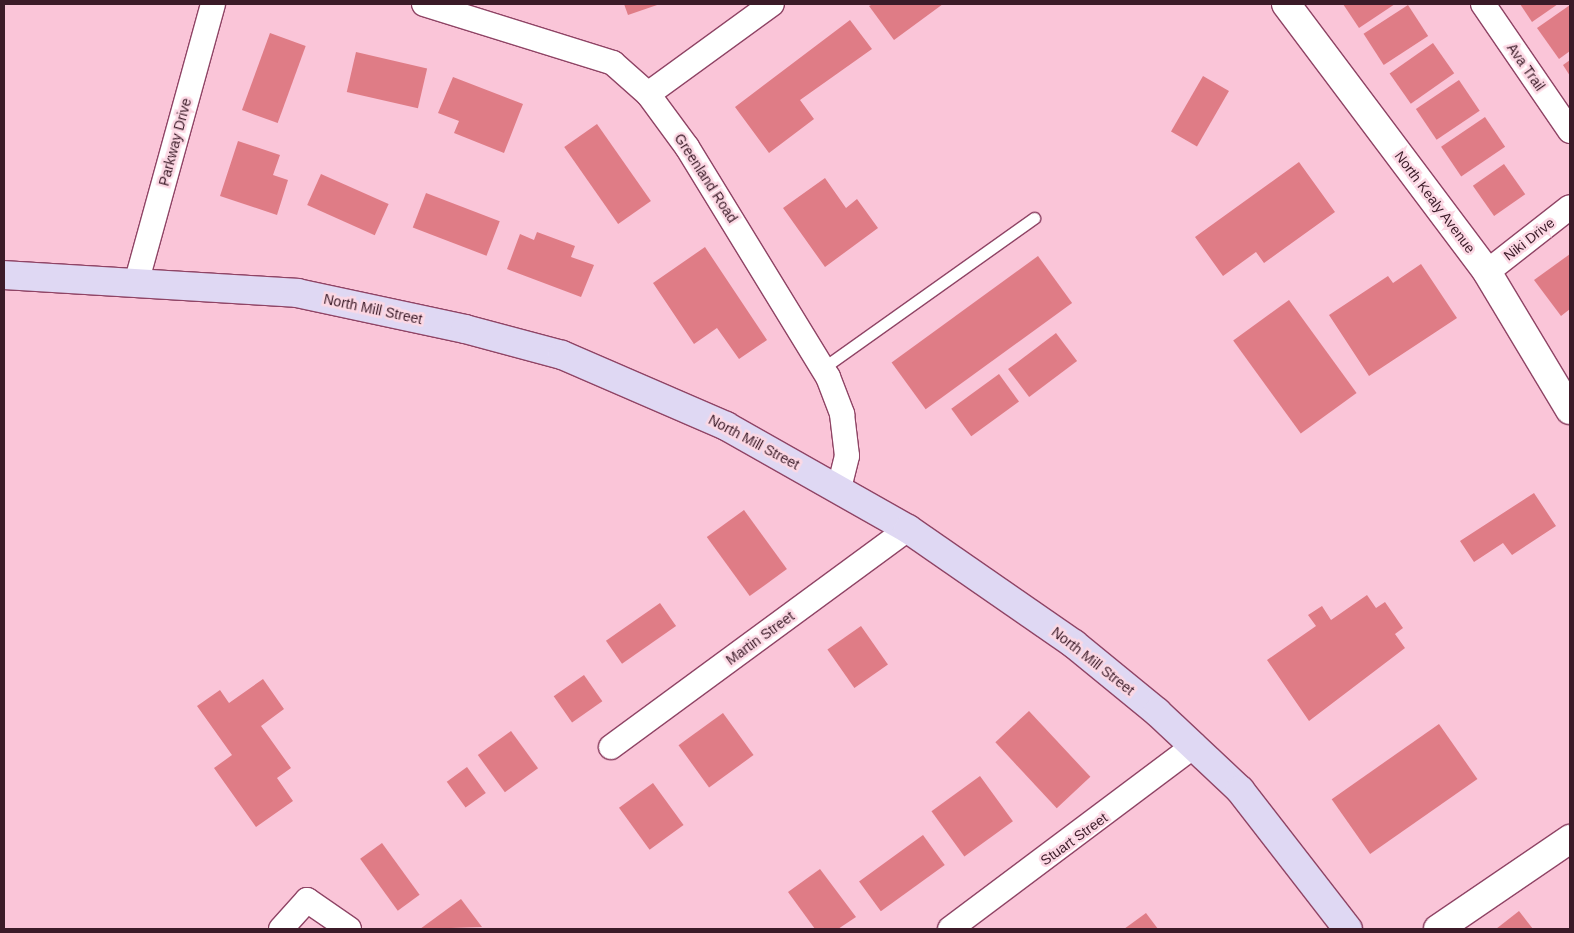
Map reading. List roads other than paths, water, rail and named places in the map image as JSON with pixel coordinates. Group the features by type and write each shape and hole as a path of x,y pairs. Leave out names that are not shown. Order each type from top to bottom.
{"main road":[{"name":"North Mill Street","path":"4,275 137,280 297,293 465,329 562,355 726,426 839,487 908,529 1074,644 1195,746 1240,790 1348,929"}],"street":[{"name":"Parkway Drive","path":"137,280 213,4"},
{"name":"Greenland Road","path":"424,4 613,63 648,94 687,147 823,368 842,414 847,456 839,487"},
{"path":"648,94 772,4"},
{"name":"North Kealy Avenue","path":"1286,4 1487,272 1570,410"},
{"name":"Ava Trail","path":"1483,4 1570,131"},
{"name":"Niki Drive","path":"1487,272 1570,207"},
{"name":"Martin Street","path":"611,747 908,529"},
{"name":"Stuart Street","path":"950,929 1195,746"},
{"path":"1438,929 1570,839"},
{"path":"287,922 307,900 348,929"}],"lane":[{"path":"823,368 1034,218"}]}
